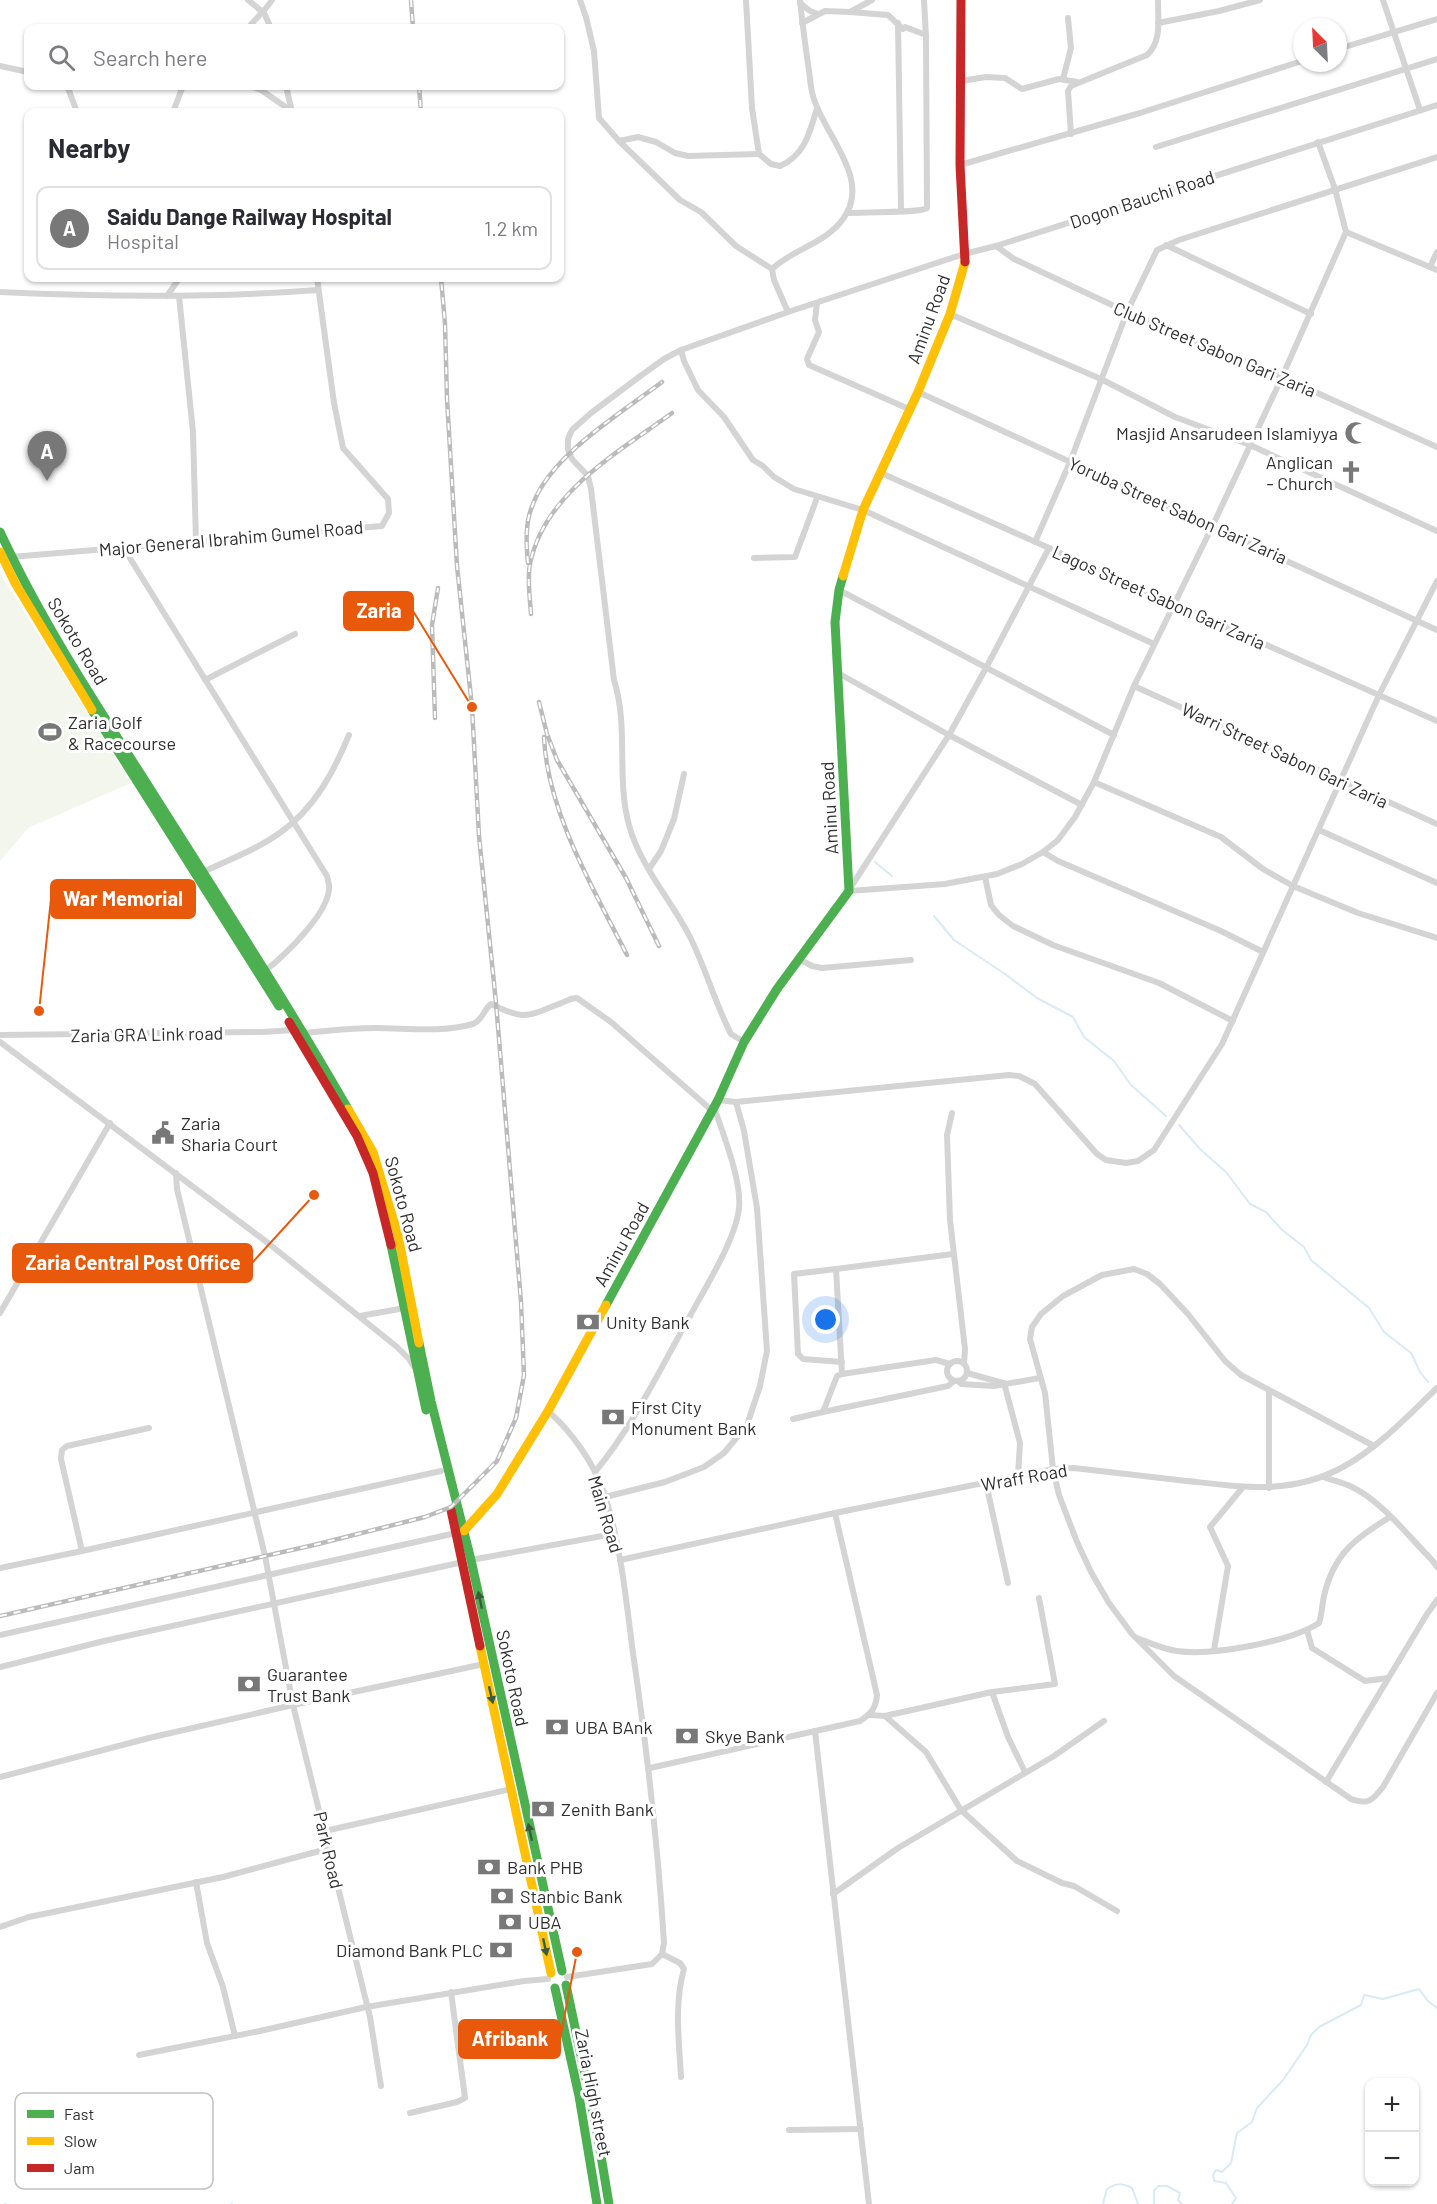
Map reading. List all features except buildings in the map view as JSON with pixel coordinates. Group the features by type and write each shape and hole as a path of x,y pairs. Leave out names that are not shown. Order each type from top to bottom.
{"main road":[{"name":"Aminu Road","path":"460,1532 497,1494 548,1411 714,1106 744,1042 799,959 849,891 835,622 839,590 863,510 918,392 950,314 965,267 960,165 961,0"},
{"name":"Sokoto Road","path":"0,532 10,557 70,663 304,1033 363,1133 380,1170 398,1235 460,1532 565,1978 583,2060 609,2204"},
{"name":"Sokoto Road","path":"0,552 15,583 64,666 294,1030 366,1155 382,1204 418,1376 441,1471 460,1532"},
{"name":"Sokoto Road","path":"467,1561 484,1664 550,1976"},
{"path":"556,1970 565,1978 561,1989 550,1985 550,1976 556,1970"},
{"name":"Zaria High street","path":"555,1988 590,2149 597,2204"}],"street":[{"path":"248,0 264,13 269,24"},
{"path":"251,24 264,13 272,0"},
{"path":"580,0 594,51 599,118 619,141 680,200 701,212 736,246 772,269 774,280 788,312"},
{"path":"746,0 752,108 759,154"},
{"path":"850,12 872,0"},
{"path":"847,213 922,211 928,205 924,0"},
{"path":"1071,134 1068,91 1071,86 1147,55 1154,49 1158,41 1158,0"},
{"path":"1158,23 1260,0"},
{"path":"1383,0 1420,110"},
{"path":"772,269 781,261 825,237 837,227 847,213 852,200 846,162 812,95 800,2"},
{"path":"800,2 810,11 819,14"},
{"path":"802,23 825,11 850,12 867,15 885,14 900,27 901,210"},
{"path":"1063,79 1071,48 1068,18"},
{"path":"1347,47 1437,19"},
{"path":"900,27 926,35"},
{"path":"1156,147 1437,59"},
{"path":"960,165 1071,134 1293,64"},
{"path":"0,66 24,71"},
{"path":"961,81 986,77 1005,78 1022,89 1063,79 1077,82"},
{"path":"69,90 76,108"},
{"path":"175,108 181,90"},
{"path":"261,90 287,108"},
{"path":"287,90 292,108"},
{"name":"Dogon Bauchi Road","path":"649,869 631,833 625,807 620,703 615,680 590,482 585,471 569,453 567,442 572,430 646,372 681,350 964,254 996,246 1437,105"},
{"path":"619,141 638,137 656,142 675,153 688,156 759,154 771,164 780,166 789,162 804,146 817,108"},
{"path":"849,891 945,884 985,877 1022,864 1043,852 1058,840 1076,817 1094,782 1134,686 1282,377 1346,232 1335,189 1318,142"},
{"path":"1035,542 1070,462 1128,312 1157,250 1166,245 1335,189 1437,158"},
{"path":"1346,232 1434,269 1437,252"},
{"path":"1166,245 1311,314"},
{"name":"Club Street Sabon Gari Zaria","path":"996,246 1014,259 1128,312 1282,377 1437,447"},
{"path":"167,296 176,282"},
{"path":"178,282 193,432 196,541"},
{"path":"0,291 63,295 249,295 318,290 317,282"},
{"name":"Major General Ibrahim Gumel Road","path":"10,557 382,526 389,513 388,499 343,448 334,403 318,290"},
{"path":"817,303 816,320 819,332 807,359 809,365 909,409"},
{"path":"950,314 1101,379 1175,417 1250,445 1437,531"},
{"path":"681,350 698,390 724,417 753,460 774,477 794,489 817,498 863,510 1154,644"},
{"name":"Yoruba Street Sabon Gari Zaria","path":"918,392 1213,525 1437,630"},
{"name":"Lagos Street Sabon Gari Zaria","path":"881,473 1437,721"},
{"path":"754,558 795,557 817,498"},
{"path":"123,547 327,876 329,891 305,933 265,971"},
{"path":"849,891 949,735 1049,548"},
{"path":"304,1033 373,1028 448,1028 474,1023 491,1004 509,1013 530,1016 562,1004 567,999 577,998 611,1022 708,1107 736,1102 1009,1075 1019,1076 1028,1079 1041,1090 1097,1154 1116,1163 1138,1161 1154,1150 1222,1044 1379,695 1437,581"},
{"path":"839,590 1114,735"},
{"path":"205,680 295,634"},
{"path":"838,673 1082,805"},
{"name":"Warri Street Sabon Gari Zaria","path":"1134,686 1437,824"},
{"path":"203,872 280,833 294,821 325,786 349,735"},
{"path":"684,774 674,819 661,851 649,869 689,936 731,1034 744,1042"},
{"path":"1094,782 1221,837 1263,869 1293,886 1358,913 1437,938"},
{"path":"1319,830 1437,883"},
{"path":"1043,852 1058,861 1221,931 1263,952"},
{"path":"985,877 991,905 1013,926 1053,945 1159,983 1233,1021"},
{"path":"799,959 822,968 911,960"},
{"name":"Zaria GRA Link road","path":"0,1035 294,1030"},
{"path":"0,1043 176,1173 360,1316 409,1359 418,1376"},
{"path":"605,1497 665,1482 704,1467 724,1453 747,1425 760,1386 767,1351 757,1208 744,1131 736,1102"},
{"path":"595,1472 625,1432 714,1270 736,1224 740,1207 738,1188 714,1106"},
{"path":"952,1113 947,1145 950,1220 964,1363 968,1373"},
{"path":"0,1313 110,1123"},
{"name":"Park Road","path":"176,1173 177,1189 269,1574 293,1705 370,2017 381,2086"},
{"path":"842,1362 803,1359 798,1354 794,1274 953,1254"},
{"path":"837,1269 842,1374"},
{"path":"1374,1446 1269,1391 1233,1369 1160,1284 1147,1274 1134,1269 1102,1275 1080,1285 1041,1314 1032,1327 1030,1339 1045,1393 1053,1469 1059,1495 1077,1542 1091,1572 1110,1603 1134,1636 1174,1676 1351,1799 1361,1802 1372,1800 1383,1788 1437,1693"},
{"path":"360,1316 405,1308"},
{"path":"823,1412 837,1376 842,1374 936,1360 950,1364 955,1361 964,1363"},
{"path":"950,1364 948,1373 961,1384 994,1386 1040,1378"},
{"path":"793,1419 948,1386 964,1378 968,1373"},
{"path":"968,1373 1004,1383"},
{"path":"1004,1383 1020,1443 1018,1476"},
{"name":"Wraff Road","path":"620,1560 1053,1469 1074,1468 1243,1487 1269,1488 1302,1483 1344,1467 1374,1446 1437,1388"},
{"path":"1269,1391 1269,1488"},
{"name":"Main Road","path":"548,1411 560,1422 595,1472 605,1497 620,1560"},
{"path":"82,1551 61,1459 62,1449 149,1428"},
{"path":"0,1568 441,1471"},
{"path":"1322,1477 1350,1485 1365,1494 1437,1567"},
{"path":"986,1483 1008,1583"},
{"path":"1214,1650 1228,1566 1210,1527 1243,1487"},
{"path":"650,1768 860,1721 876,1706 877,1695 835,1513"},
{"path":"1134,1636 1163,1648 1178,1651 1214,1650 1252,1646 1307,1630 1318,1623 1324,1594 1340,1555 1357,1538 1390,1517"},
{"path":"0,1635 460,1532"},
{"path":"0,1667 467,1561 614,1534"},
{"path":"565,1978 649,1965 662,1954 664,1943 650,1768 620,1560"},
{"path":"869,1714 885,1716 992,1692 1055,1684 1039,1598"},
{"path":"1326,1782 1437,1600"},
{"path":"1307,1630 1312,1648 1365,1681 1388,1678"},
{"path":"0,1777 149,1738 484,1664"},
{"path":"992,1692 1008,1737 1025,1772"},
{"path":"885,1716 926,1752 961,1810 1017,1861 1062,1883 1074,1886 1117,1911"},
{"path":"833,1894 898,1848 1054,1756 1104,1721"},
{"path":"815,1731 869,2204"},
{"path":"325,1831 511,1789"},
{"path":"0,1927 29,1917 223,1877 327,1849"},
{"path":"196,1882 207,1943 223,1988 235,2036"},
{"path":"662,1954 680,1963 684,1969 679,1988 678,2025 681,2077"},
{"path":"139,2055 366,2007 550,1976"},
{"path":"410,2113 465,2098 451,1992"},
{"path":"789,2130 861,2129"}],"shaded area":[{"name":"Zaria Golf & Racecourse","path":"0,573 131,783 28,828 0,861"}],"waterway":[{"path":"875,862 892,876"},
{"path":"934,916 954,940 1037,998 1073,1017 1084,1037 1114,1061 1131,1085 1166,1116"},
{"path":"1179,1125 1200,1149 1226,1172 1250,1204 1266,1212 1281,1229 1304,1247 1311,1260 1369,1308 1384,1332 1411,1353 1420,1372 1428,1382"},
{"path":"1232,2204 1236,2198 1226,2183 1214,2181 1213,2175 1216,2170 1222,2172 1231,2163 1237,2133 1252,2122 1257,2108 1283,2080 1307,2045 1311,2035 1319,2027 1361,2005 1364,1995 1383,1999 1419,1989 1437,2008"},
{"path":"1103,2204 1107,2189 1119,2184 1132,2188 1138,2204"},
{"path":"1154,2204 1154,2191 1158,2186 1167,2186 1180,2193 1178,2200 1182,2204"}],"railway":[{"path":"411,0 413,24"},
{"path":"419,90 421,108"},
{"path":"0,1616 314,1545 425,1517 451,1507 497,1461 516,1418 524,1375 521,1302 496,1003 479,836 472,707 457,566 441,282"},
{"path":"528,563 527,525 533,504 542,486 555,469 589,436 662,382"},
{"path":"531,614 530,564 538,539 551,516 586,476 672,413"},
{"path":"435,718 432,625 438,588"},
{"path":"539,702 547,734 557,760 626,878 659,946"},
{"path":"544,737 547,765 563,821 587,877 627,955"}],"traffic: fast":[{"path":"0,532 15,564 67,657 273,983 348,1109"},
{"path":"606,1305 718,1100 744,1042 777,989 849,891 835,622 843,576"},
{"path":"92,710 279,1006"},
{"path":"391,1245 426,1410"},
{"path":"419,1343 431,1401 471,1560 562,1971"},
{"path":"566,1985 596,2126 609,2204"},
{"path":"555,1988 579,2096 597,2204"}],"traffic: slow":[{"path":"843,576 863,510 918,392 950,314 965,262"},
{"path":"0,552 15,583 92,710"},
{"path":"348,1109 373,1152 398,1235 419,1343"},
{"path":"464,1531 497,1494 548,1411 606,1305"},
{"path":"480,1646 551,1973"}],"traffic: jam":[{"path":"961,0 960,165 965,262"},
{"path":"289,1022 357,1136 373,1173 391,1245"},
{"path":"451,1510 480,1646"}],"place":[{"name":"Masjid Ansarudeen Islamiyya","path":"1356,433"},
{"name":"Anglican - Church","path":"1351,472"},
{"name":"Saidu Dange Railway Hospital","path":"47,481"},
{"name":"Zaria","path":"472,707"},
{"name":"Zaria Golf & Racecourse","path":"50,732"},
{"name":"War Memorial","path":"39,1011"},
{"name":"Zaria Sharia Court","path":"163,1133"},
{"name":"Zaria Central Post Office","path":"314,1195"},
{"name":"Unity Bank","path":"588,1322"},
{"name":"First City Monument Bank","path":"613,1417"},
{"name":"Guarantee Trust Bank","path":"249,1684"},
{"name":"UBA BAnk","path":"557,1727"},
{"name":"Skye Bank","path":"687,1736"},
{"name":"Zenith Bank","path":"543,1809"},
{"name":"Bank PHB","path":"489,1867"},
{"name":"Stanbic Bank","path":"502,1896"},
{"name":"UBA","path":"510,1922"},
{"name":"Diamond Bank PLC","path":"501,1950"},
{"name":"Afribank","path":"577,1952"}]}
